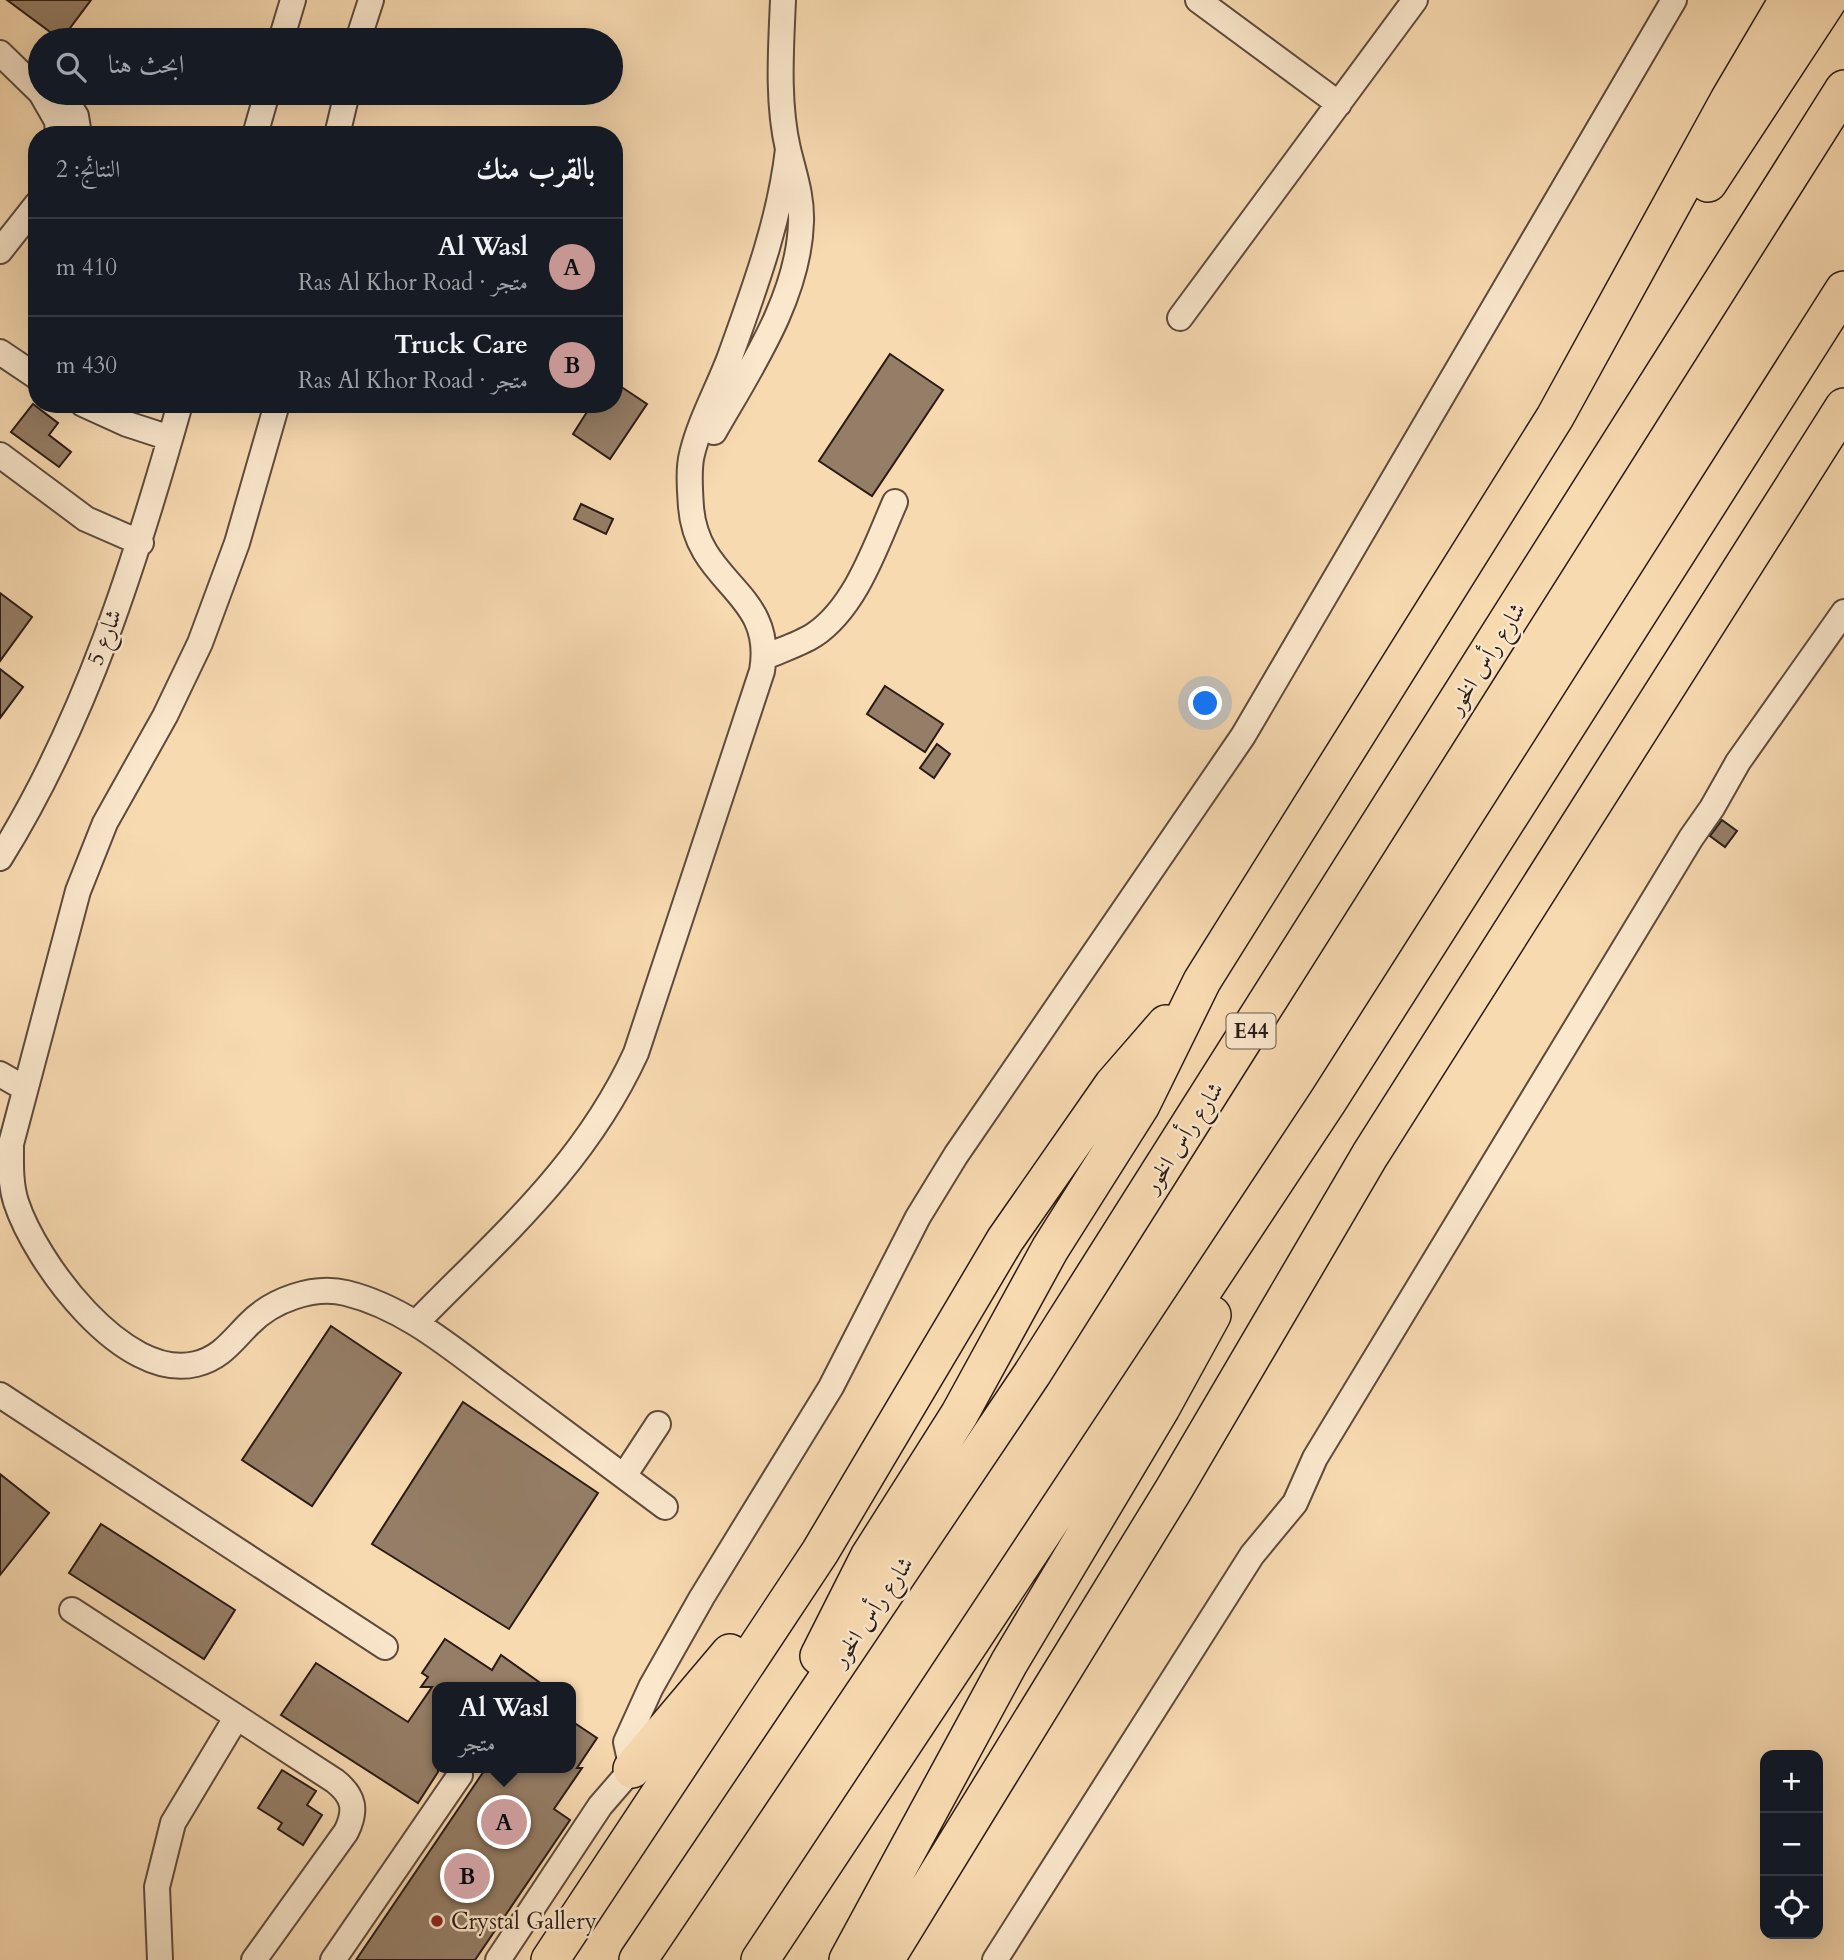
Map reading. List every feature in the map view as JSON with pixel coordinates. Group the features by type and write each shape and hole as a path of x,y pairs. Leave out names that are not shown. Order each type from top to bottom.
{"highway":[{"path":"1555,417 1729,100 1788,0"},
{"path":"747,1797 869,1557 959,1415 1051,1249 1141,1105 1202,981 1555,417 1828,0"},
{"name":"شارع رأس الخور","path":"638,1960 1032,1374 1844,89"},
{"path":"760,1960 1328,1101 1844,290"},
{"path":"885,1960 1174,1489 1370,1155 1844,407"},
{"path":"550,1960 820,1552 1005,1240 1113,1086 1202,981"},
{"path":"848,1960 1009,1663 1161,1408 1328,1101"},
{"path":"632,1769 733,1649 823,1516 875,1460"}],"street":[{"path":"285,28 293,0"},
{"path":"362,28 371,0"},
{"path":"416,1323 569,1164 595,1130 622,1083 636,1053 765,657 762,629 757,616 716,572 700,542 691,510 692,452 731,354 774,225 788,149 782,71 783,0"},
{"path":"1198,0 1339,104"},
{"path":"1180,318 1415,0"},
{"path":"498,1960 600,1806 632,1769 626,1742 651,1687 702,1597 836,1377 918,1217 957,1155 1243,736 1674,0"},
{"path":"1,54 28,71"},
{"path":"1,54 28,80"},
{"path":"48,105 57,126"},
{"path":"69,105 76,116 78,126"},
{"path":"258,126 264,105"},
{"path":"339,126 344,105"},
{"path":"0,251 28,219"},
{"path":"0,352 28,371"},
{"path":"102,413 170,438"},
{"name":"شارع 5","path":"0,858 54,757 141,543 177,413"},
{"path":"274,413 237,543 200,642 165,716 106,823 78,891 24,1088 12,1144 12,1181 16,1200 33,1238 73,1298 111,1337 158,1362 193,1365 219,1355 252,1321 282,1301 328,1291 364,1298 416,1323 665,1507"},
{"path":"0,454 86,519 141,543"},
{"path":"765,657 814,635 835,615 869,559 895,502"},
{"path":"995,1960 1252,1555 1296,1503 1315,1458 1690,838 1712,808 1738,762 1844,612"},
{"path":"0,1074 24,1088"},
{"path":"1,1397 385,1647"},
{"path":"624,1476 658,1424"},
{"path":"72,1610 335,1781 352,1798 354,1810 346,1832 254,1960"},
{"path":"160,1960 157,1887 173,1823 236,1718"},
{"path":"332,1960 460,1776"}],"building":[{"path":"7,0 91,0 70,28 45,28"},
{"path":"890,354 943,390 872,496 819,461"},
{"path":"623,388 647,404 610,459 573,434 586,413 623,413"},
{"path":"28,410 28,413 45,413 58,423 49,435 71,452 59,467 11,432"},
{"path":"581,504 613,519 606,534 574,519"},
{"path":"0,593 32,617 0,661"},
{"path":"0,669 23,687 0,718"},
{"path":"885,686 943,724 925,752 867,714"},
{"path":"937,744 950,754 934,778 920,768"},
{"path":"1722,820 1737,831 1725,847 1710,836"},
{"path":"331,1326 401,1373 312,1506 242,1460"},
{"path":"463,1402 598,1493 509,1629 372,1544"},
{"path":"0,1474 49,1513 0,1575"},
{"path":"101,1524 235,1610 204,1659 69,1573"},
{"path":"445,1639 492,1670 501,1655 539,1682 432,1682 432,1687 421,1687 428,1677 422,1673"},
{"path":"316,1663 408,1722 432,1687 432,1773 437,1773 418,1803 281,1715"},
{"path":"576,1724 597,1738 577,1768 582,1768 554,1809 570,1820 475,1960 356,1960 483,1773 576,1773"},
{"path":"282,1770 316,1791 307,1805 322,1815 303,1845 278,1829 282,1823 258,1808"}],"place":[{"name":"Al Wasl","path":"504,1822"},
{"name":"Truck Care","path":"467,1876"},
{"name":"Crystal Gallery","path":"437,1921"}]}
